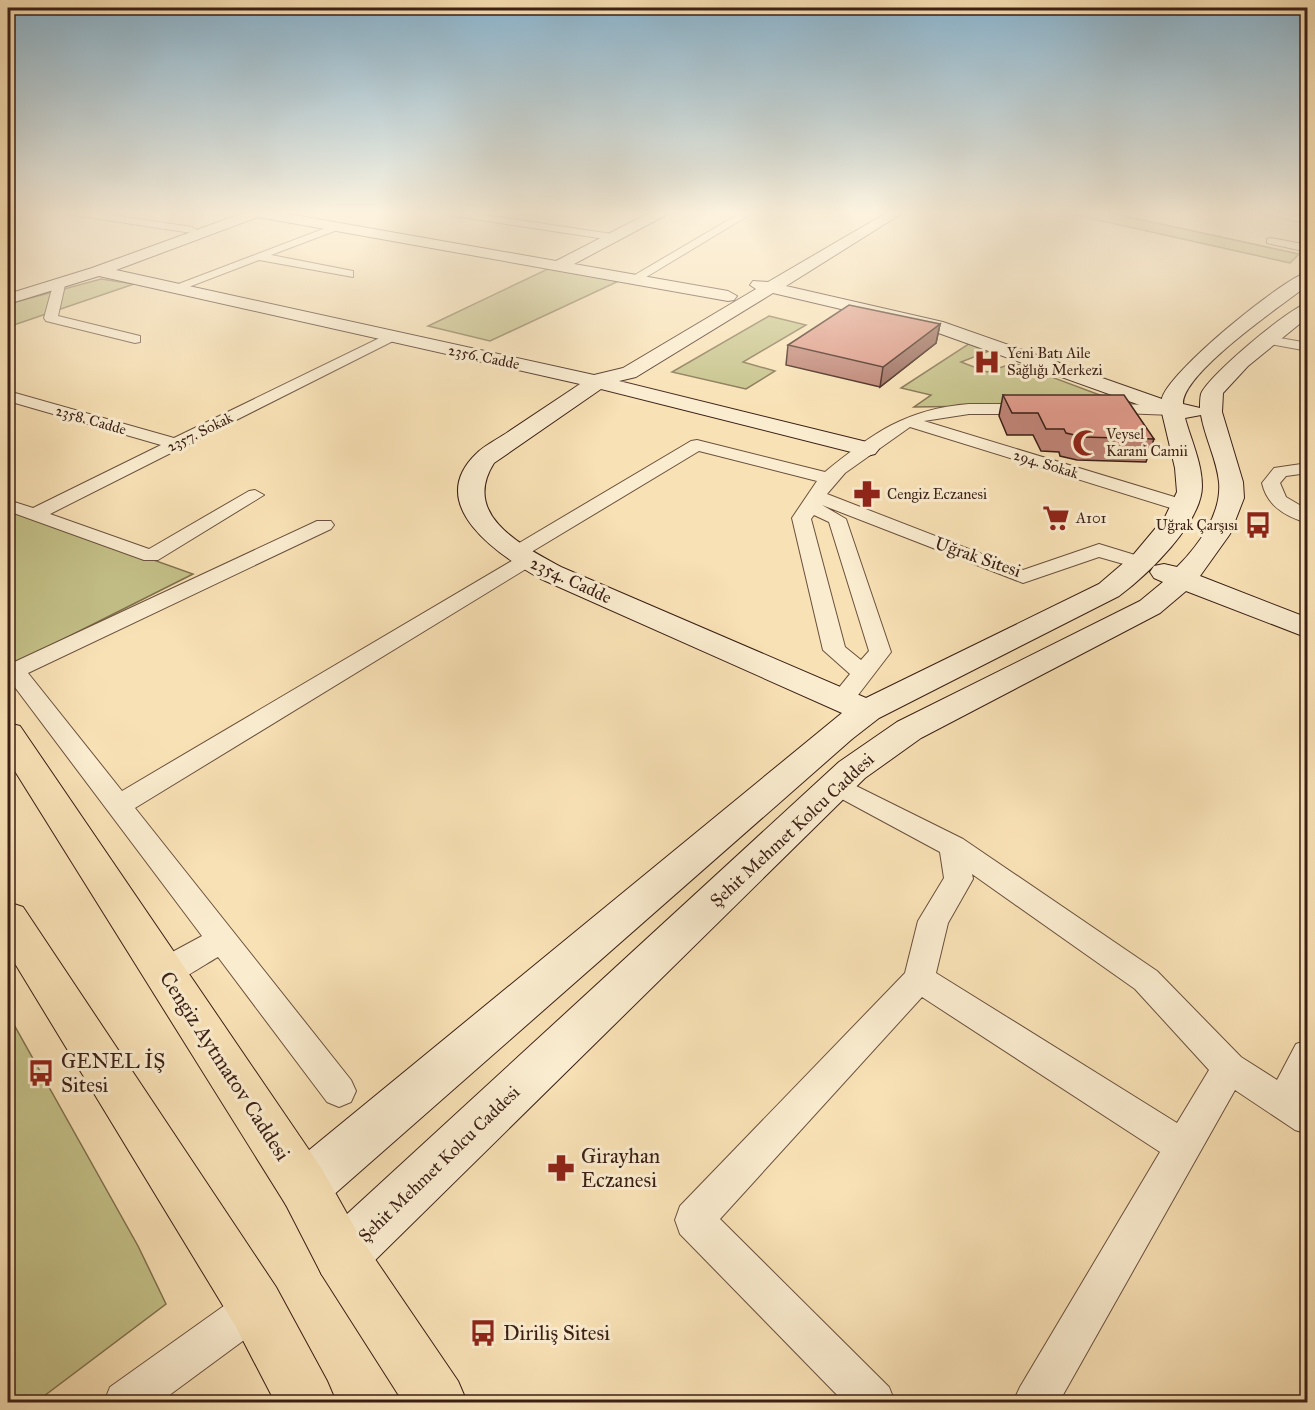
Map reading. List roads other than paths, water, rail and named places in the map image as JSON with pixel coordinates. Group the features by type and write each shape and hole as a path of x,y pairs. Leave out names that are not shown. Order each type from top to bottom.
{"main road":[{"name":"Cengiz Aytmatov Caddesi","path":"8,734 304,1187 341,1256 437,1402"},
{"path":"8,918 256,1307 306,1402"}],"street":[{"path":"8,291 52,278"},
{"path":"8,299 79,278"},
{"name":"2356. Cadde","path":"128,278 602,380 867,449"},
{"path":"174,288 200,278"},
{"path":"627,278 728,296"},
{"name":"2354. Cadde","path":"602,380 604,367 759,278"},
{"name":"2354. Cadde","path":"786,278 629,373 602,380 485,458 472,475 470,496 482,521 494,537 521,557 551,573 854,706"},
{"path":"304,1187 814,751 854,706 1109,590 1141,563 1184,506 1188,495 1189,477 1174,415 1172,396 1186,375 1307,278"},
{"path":"750,283 936,326 1174,415"},
{"path":"59,285 51,318 135,339"},
{"name":"Şehit Mehmet Kolcu Caddesi","path":"341,1256 836,785 878,750 909,730 1150,607 1170,593 1220,528 1231,504 1231,481 1210,401 1213,392 1269,340 1308,308"},
{"name":"2357. Sokak","path":"34,515 392,336"},
{"path":"1269,340 1308,347"},
{"name":"2358. Cadde","path":"8,396 176,444"},
{"path":"862,672 834,650 801,518 815,502 828,478 908,421 928,413 950,409 1044,409"},
{"path":"1079,409 1213,419"},
{"name":"294. Sokak","path":"908,421 1184,506"},
{"path":"118,806 697,446 828,478"},
{"path":"1308,468 1280,472 1271,483 1278,501 1308,517"},
{"path":"8,505 151,556 255,495"},
{"path":"815,502 837,519 880,652 862,672 857,683 854,706"},
{"name":"Uğrak Sitesi","path":"815,502 1023,577 1100,550 1141,563"},
{"path":"324,525 14,671 339,1091"},
{"path":"1141,563 1308,629"},
{"path":"836,785 953,846 1146,980 1229,1068 1295,1111 1308,1055"},
{"path":"874,1402 694,1220 919,979 933,921 959,879 953,846"},
{"path":"163,972 222,940"},
{"path":"919,979 1183,1147"},
{"path":"1035,1402 1229,1068"},
{"path":"125,1402 256,1307"}],"place":[{"name":"Yeni Batı Aile Sağlığı Merkezi","path":"987,362"},
{"name":"Veysel Karani Camii","path":"1086,443"},
{"name":"Cengiz Eczanesi","path":"867,494"},
{"name":"A101","path":"1056,518"},
{"name":"Uğrak Çarşısı","path":"1258,525"},
{"name":"GENEL İŞ Sitesi","path":"41,1073"},
{"name":"Girayhan Eczanesi","path":"561,1168"},
{"name":"Diriliş Sitesi","path":"483,1333"}]}
